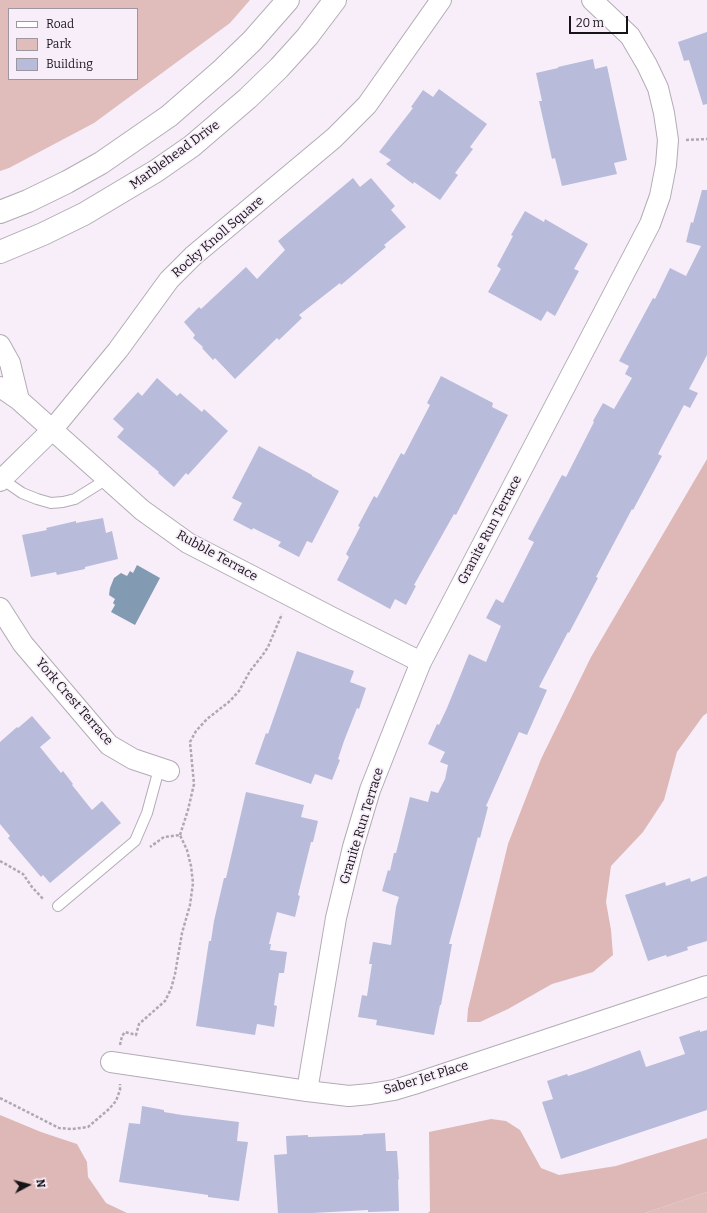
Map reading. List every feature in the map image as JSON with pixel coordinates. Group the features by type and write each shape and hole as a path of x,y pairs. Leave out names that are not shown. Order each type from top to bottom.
{"street":[{"path":"0,212 28,201 101,163 169,116 223,69 252,41 288,0"},
{"name":"Marblehead Drive","path":"0,252 43,234 84,214 156,172 192,146 243,103 279,68 307,37 335,0"},
{"name":"Rocky Knoll Square","path":"1,480 52,430 118,350 168,280 193,256 334,138 367,105 441,0"},
{"name":"Granite Run Terrace","path":"307,1091 336,918 353,847 370,790 421,662 650,224 660,196 666,165 668,140 658,88 647,65 630,36 592,0"},
{"path":"0,345 10,363 19,400"},
{"name":"Rubble Terrace","path":"0,387 19,400 142,510 188,543 421,662"},
{"name":"York Crest Terrace","path":"0,608 23,644 109,745 133,759 164,770"},
{"name":"Saber Jet Place","path":"116,1063 349,1096 394,1090 707,986"}],"lane":[{"path":"1,480 22,493 52,503 75,499 107,479"},
{"path":"58,906 135,841 164,770"}],"path":[{"path":"0,1098 59,1128 72,1129 88,1127 116,1101 120,1090 116,1063 122,1036 125,1032 136,1035 139,1024 165,1002 171,989 175,974 182,933 190,905 193,883 191,866 187,850 180,835 194,784 190,742 196,731 207,720 240,692 250,670 268,647 284,611"},
{"path":"145,851 164,837 180,835"},
{"path":"0,861 23,874 43,899 58,906"}],"green space":[{"path":"0,0 250,0 230,23 94,123 9,168 0,171"},
{"path":"707,1192 707,1213 645,1213"}],"shaded area":[{"path":"707,459 707,713 703,716 677,752 664,800 643,832 611,866 606,902 611,930 613,955 593,972 552,984 508,1009 480,1022 467,1022 468,1009 508,844 541,759 591,657"},
{"path":"0,1115 41,1132 77,1144 87,1162 88,1177 106,1203 127,1213 0,1213"},
{"path":"491,1119 506,1121 520,1130 541,1168 559,1175 616,1166 707,1138 707,1192 645,1213 428,1213 430,1211 429,1132"}],"water":[{"path":"137,565 160,578 135,625 111,612 115,605 113,603 115,599 109,595 114,578 121,573 127,576 130,571 133,573"}],"building":[{"path":"707,32 707,104 703,105 689,60 684,61 678,42"},
{"path":"593,59 595,69 607,66 627,160 614,163 617,174 562,186 555,158 552,159 539,101 542,101 536,73"},
{"path":"439,89 487,124 470,147 473,149 455,173 458,175 440,200 414,182 413,184 386,164 391,160 379,152 413,108 411,107 423,90 433,97"},
{"path":"353,178 360,187 371,178 395,206 391,210 406,227 384,245 386,247 341,285 340,283 299,315 302,318 279,340 277,338 235,379 215,358 213,360 202,348 203,347 193,338 195,335 184,322 199,307 201,309 246,267 257,279 285,250 278,241"},
{"path":"702,190 707,190 707,355 689,389 698,393 690,408 684,405 658,454 662,456 633,510 632,509 596,577 598,578 539,687 547,690 527,735 519,732 486,806 488,807 480,838 478,837 449,944 452,944 434,1035 376,1025 377,1020 358,1017 362,995 367,996 372,964 369,964 373,942 391,945 396,907 399,897 382,891 388,870 390,871 394,853 396,853 410,797 428,802 431,791 438,793 445,779 448,765 440,762 445,752 428,744 437,724 439,725 447,708 469,654 486,662 501,626 486,618 496,599 503,603 534,542 528,539 562,475 566,477 603,403 614,409 632,378 625,374 629,366 619,361 653,298 655,299 670,268 686,276 701,246 686,242"},
{"path":"525,211 544,222 545,219 588,244 574,269 579,271 555,316 547,311 541,321 488,292 501,269 497,266 513,236 511,235"},
{"path":"441,376 493,403 492,407 508,415 456,515 454,514 414,585 416,586 406,605 395,599 390,609 337,580 349,557 346,554 360,527 358,526 374,496 377,498 401,453 404,455 430,405 427,403"},
{"path":"157,378 177,396 180,393 202,412 204,409 228,431 188,475 186,473 174,487 158,473 159,472 117,437 124,429 113,419 138,392 142,396"},
{"path":"259,446 339,491 312,543 307,541 299,557 278,546 281,542 233,520 242,503 232,498"},
{"path":"103,518 106,533 112,531 118,559 85,567 85,569 57,575 56,572 31,577 22,535 47,530 46,528 76,521 76,523"},
{"path":"297,651 354,671 350,682 366,688 359,709 357,708 344,741 338,759 340,760 332,780 315,774 311,784 255,764 266,733 268,734"},
{"path":"32,716 51,738 40,747 61,773 63,771 92,810 102,801 121,823 50,883 43,875 41,877 18,850 8,838 10,836 0,824 0,742"},
{"path":"246,792 304,805 301,817 318,821 313,842 311,842 298,895 300,896 295,917 277,912 269,944 271,944 270,950 287,952 284,973 279,973 274,1005 277,1006 274,1027 257,1024 255,1035 196,1026 209,941 211,941 224,878 226,878"},
{"path":"707,876 707,941 687,947 688,950 648,961 625,895 665,882 666,886 690,878 691,882"},
{"path":"700,1030 700,1032 707,1030 707,1110 561,1159 542,1102 553,1099 547,1081 567,1074 568,1076 586,1070 640,1050 646,1067 685,1054 679,1037"},
{"path":"142,1106 182,1115 239,1122 237,1141 248,1142 239,1201 119,1182 129,1123 140,1124"},
{"path":"385,1133 386,1151 397,1151 399,1211 368,1212 368,1210 278,1213 274,1155 287,1154 286,1136 308,1135 308,1137"}]}
